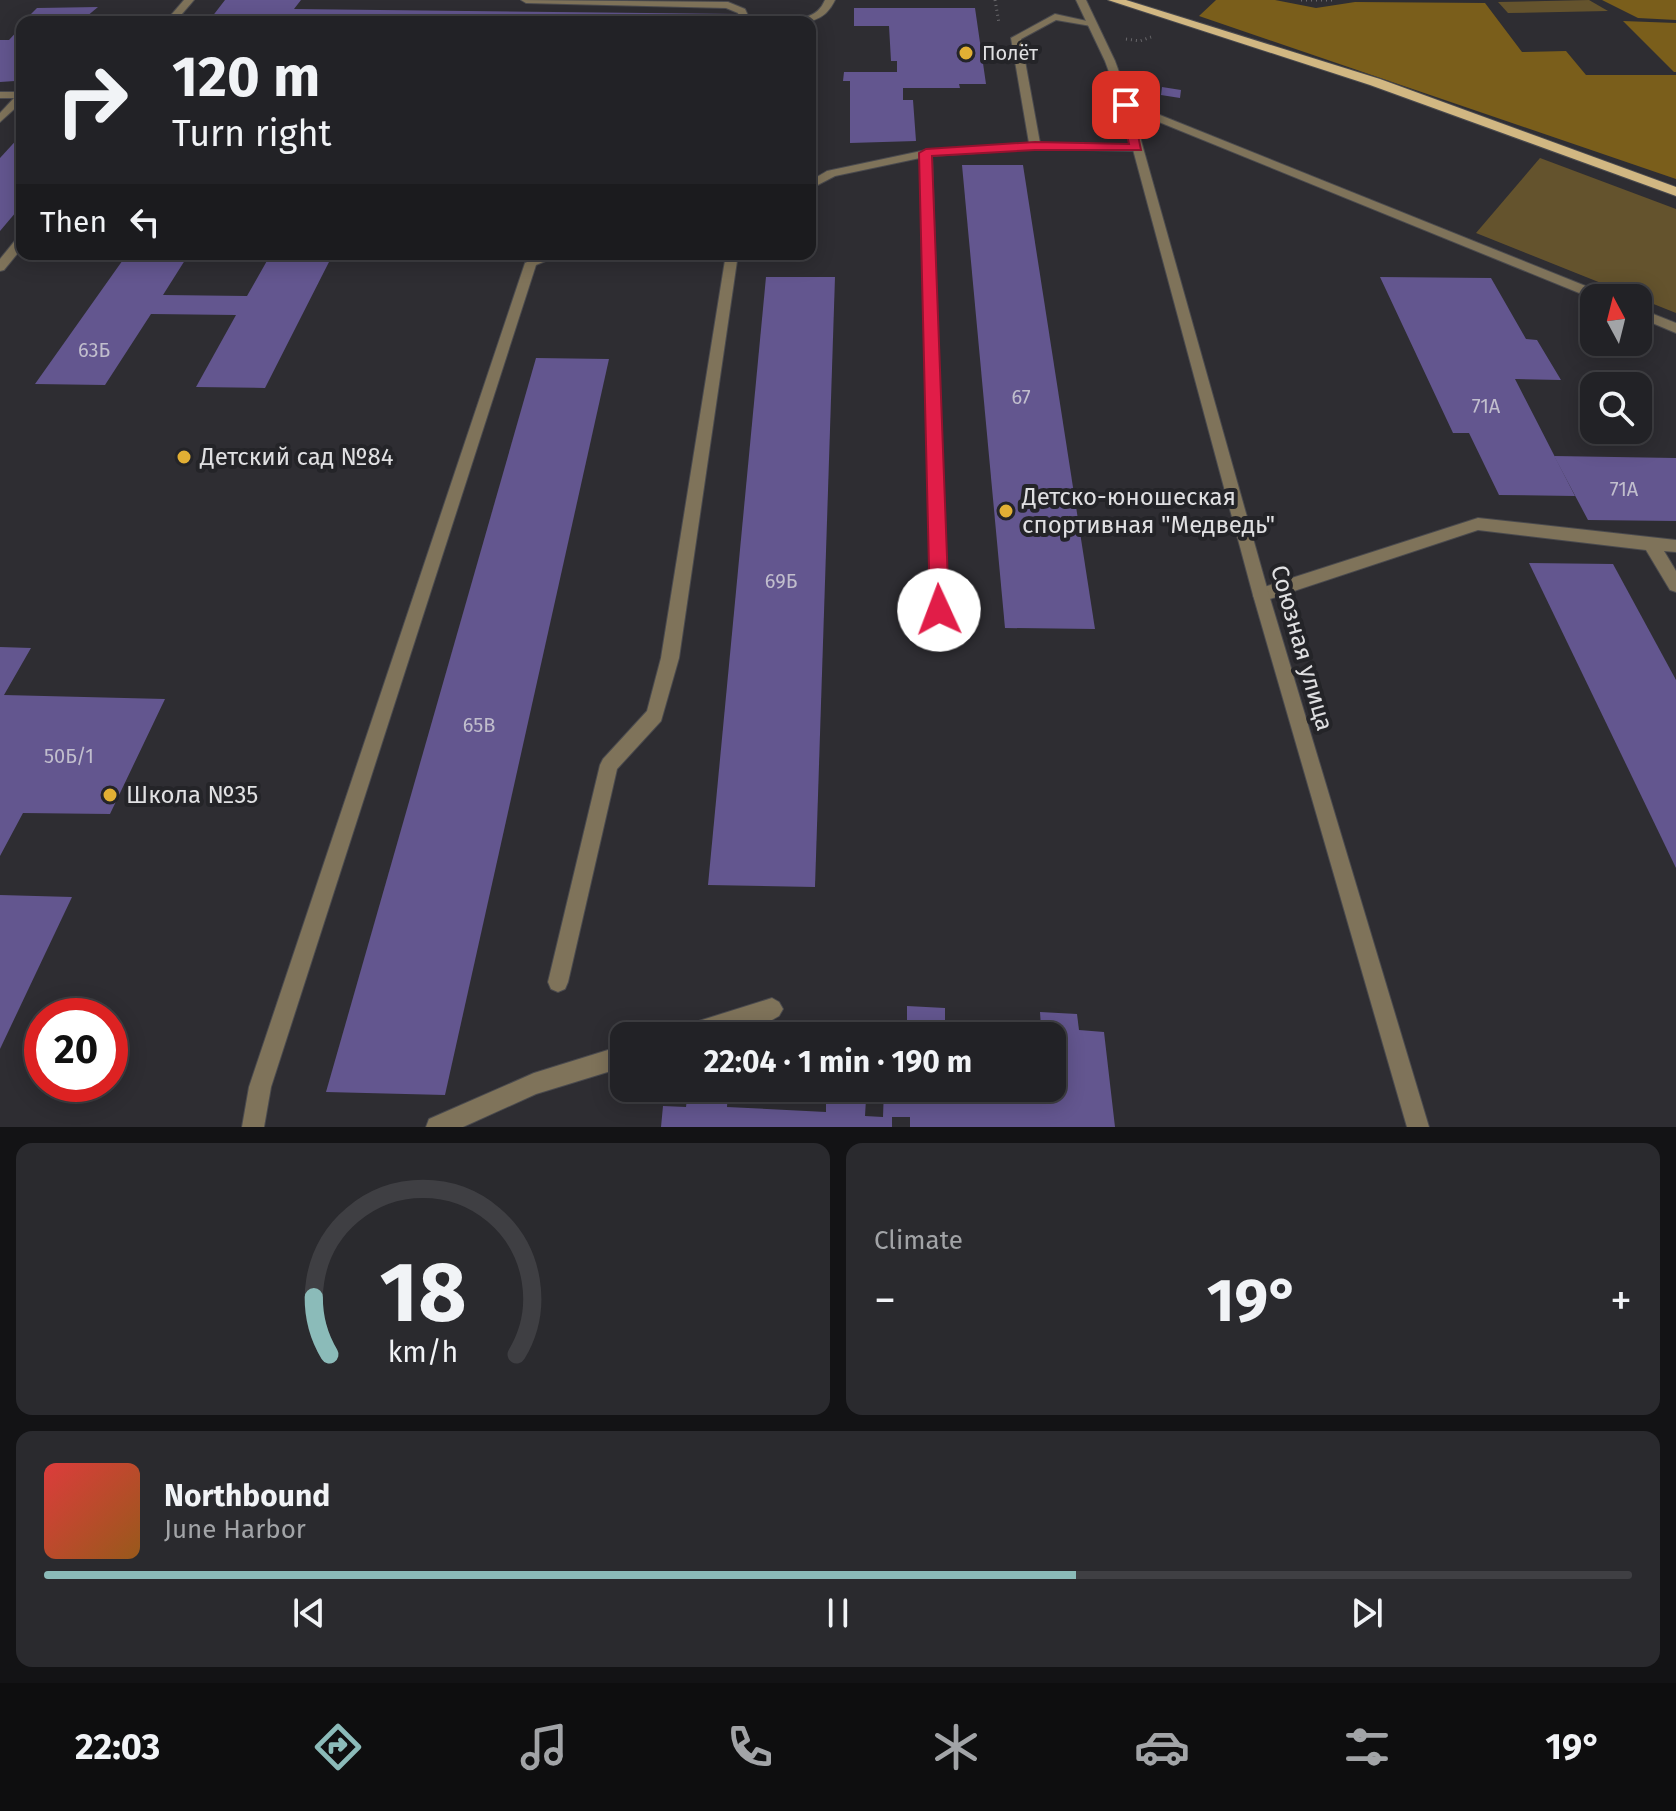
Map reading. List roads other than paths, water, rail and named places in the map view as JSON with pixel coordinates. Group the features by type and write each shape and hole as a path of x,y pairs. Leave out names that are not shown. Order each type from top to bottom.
{"main road":[{"path":"1114,0 1375,82 1676,192"}],"street":[{"path":"175,16 189,0"},
{"path":"526,0 713,3 742,11 744,16"},
{"path":"816,17 823,13 830,0"},
{"name":"Союзная улица","path":"1081,0 1126,105 1261,595 1418,1127"},
{"path":"1035,146 1016,38 1055,17 1091,23"},
{"path":"0,119 16,102"},
{"path":"1126,105 1580,289"},
{"path":"816,182 831,173 926,153 1035,146 1136,148"},
{"path":"926,153 939,610"},
{"path":"0,267 16,247"},
{"path":"253,1127 260,1087 531,263 539,260"},
{"path":"558,982 609,765 655,715 670,658 731,260"},
{"path":"1652,318 1676,328"},
{"path":"1261,595 1478,524 1676,546"},
{"path":"1651,544 1676,585"},
{"path":"731,1022 772,1009"},
{"path":"437,1127 534,1084 610,1060"}],"place":[{"name":"Полёт","path":"966,53"},
{"name":"Детский сад №84","path":"184,457"},
{"name":"Детско-юношеская спортивная \"Медведь\"","path":"1006,511"},
{"name":"Школа №35","path":"110,795"}]}
